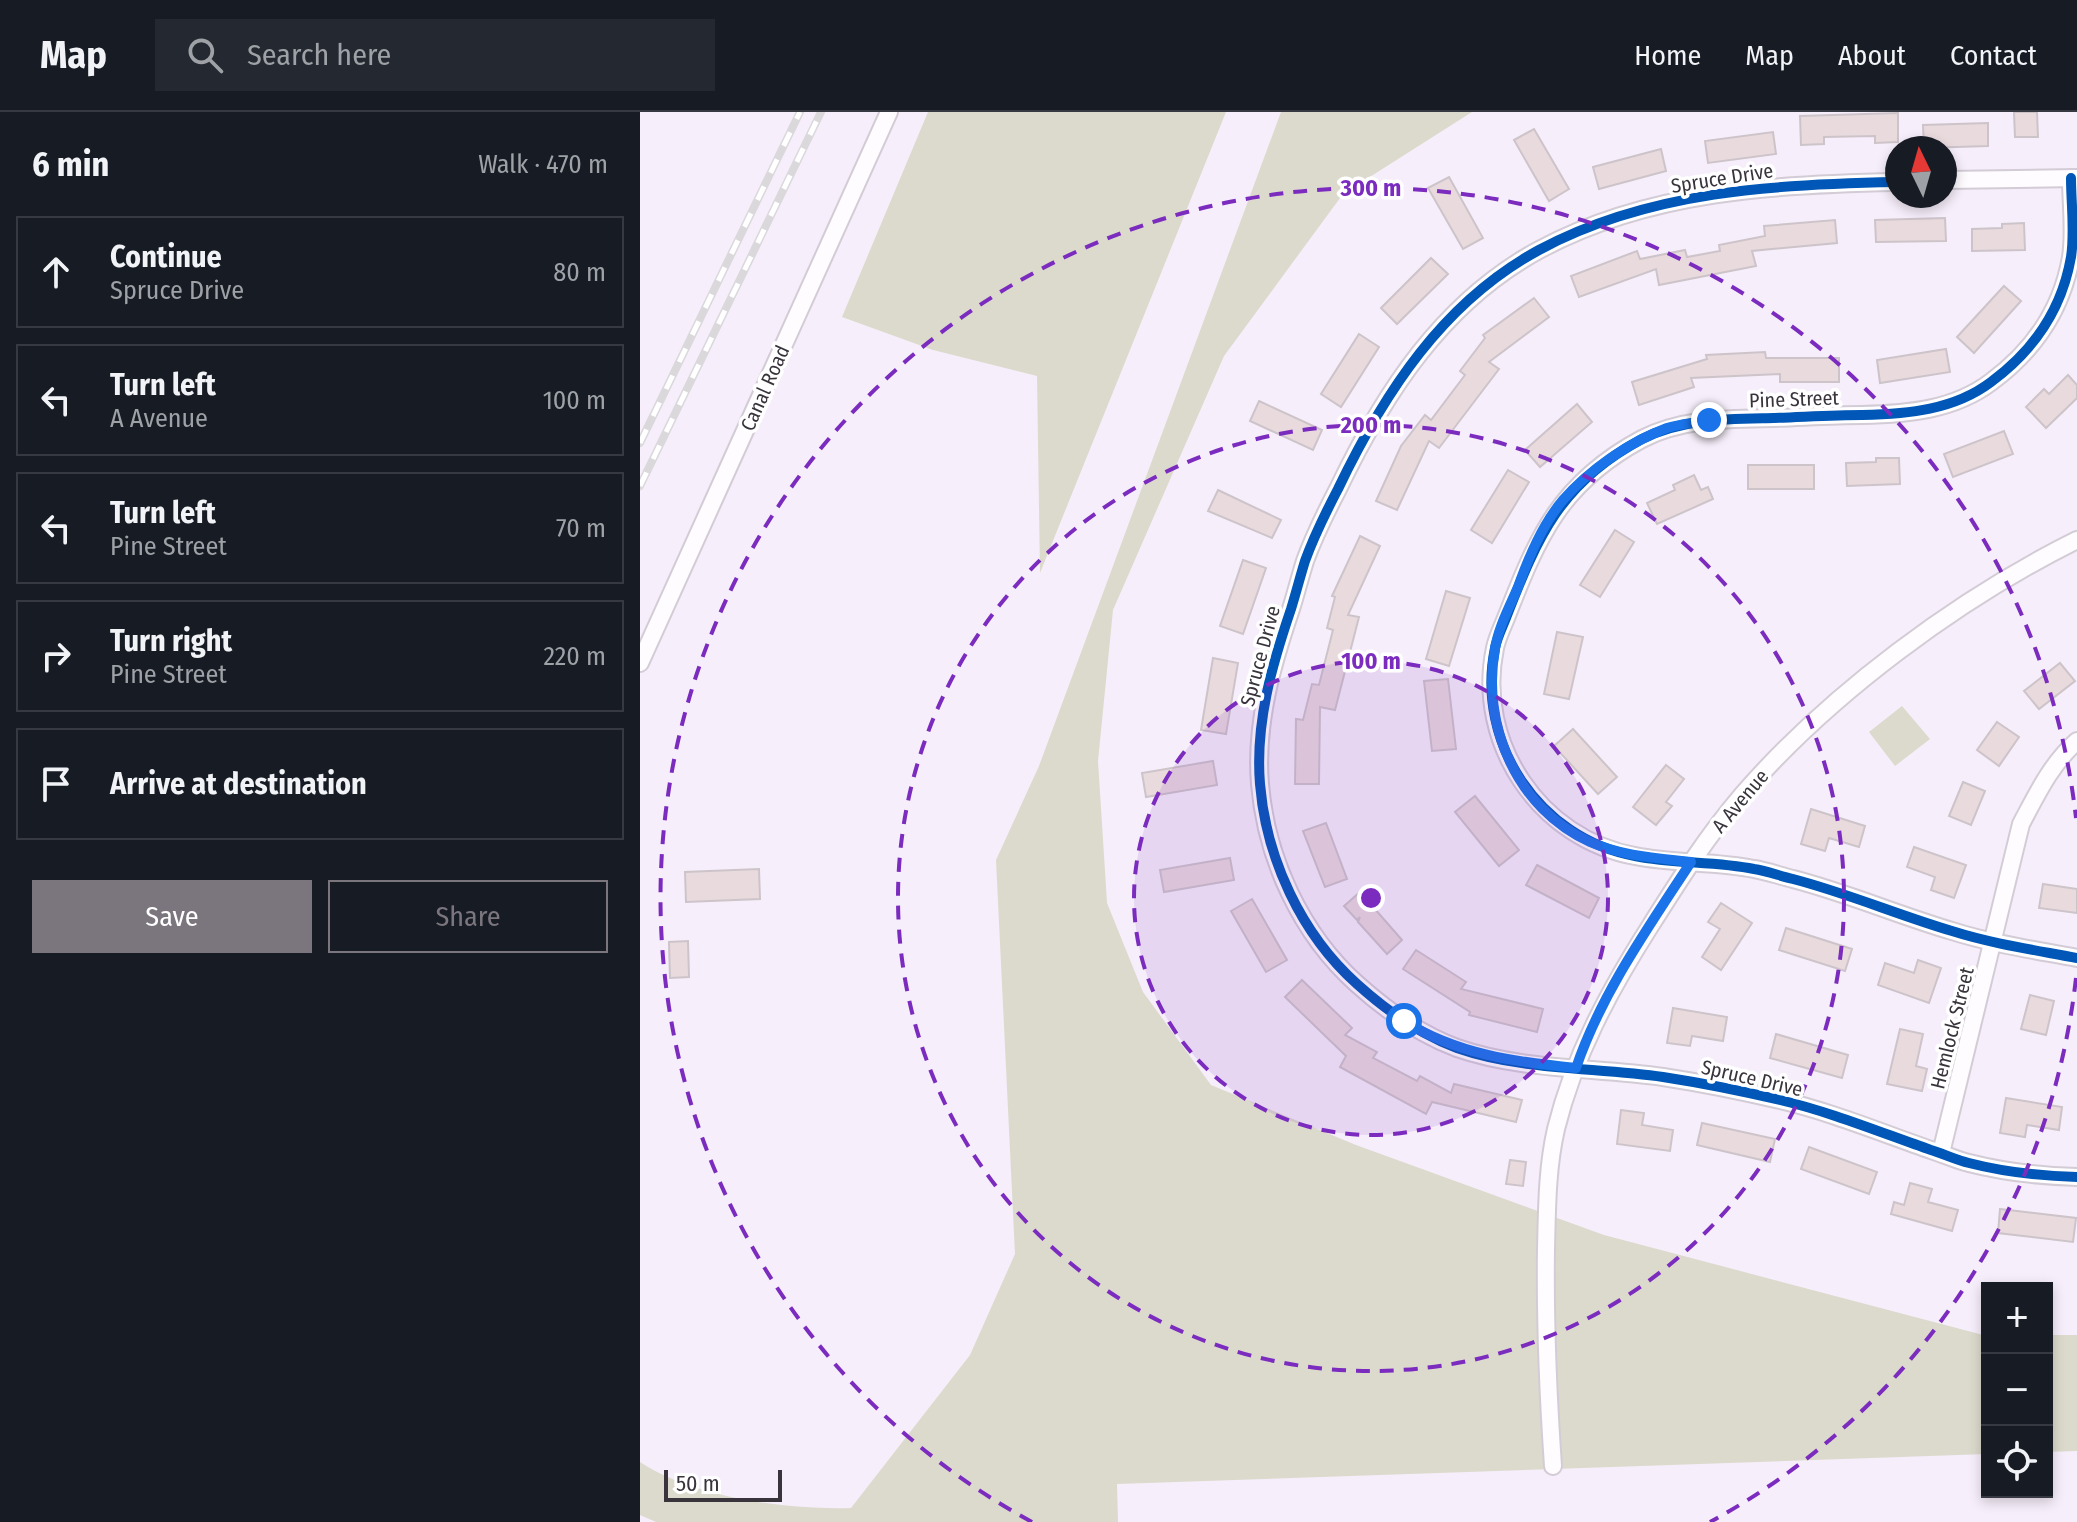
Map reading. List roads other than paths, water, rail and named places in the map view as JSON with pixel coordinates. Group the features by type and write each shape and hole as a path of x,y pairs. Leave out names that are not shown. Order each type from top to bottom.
{"street":[{"name":"Canal Road","path":"640,663 889,112"},
{"path":"1957,180 2074,178"},
{"name":"Pine Street","path":"2074,178 2072,254 2061,297 2043,330 2013,364 1988,385 1959,400 1928,410 1894,415 1709,420 1669,428 1641,440 1605,462 1562,501 1545,527 1525,568 1495,647 1492,681 1494,720 1518,778 1546,813 1589,842 1633,856 1753,869 1835,890 1955,932 2077,958"},
{"name":"Spruce Drive","path":"1885,182 1737,190 1640,211 1588,228 1538,251 1468,298 1425,343 1387,397 1355,452 1306,558 1274,659 1262,710 1259,778 1265,824 1275,860 1313,936 1355,982 1428,1036 1464,1050 1532,1064 1663,1077 1786,1101 1965,1163 2022,1173 2077,1177"},
{"name":"A Avenue","path":"1553,1466 1546,1280 1548,1182 1555,1132 1595,1019 1626,964 1691,862 1741,796 1783,750 1905,646 2035,561 2077,540"},
{"name":"Hemlock Street","path":"1941,1153 2021,824 2043,781 2062,754 2077,741"}],"railway":[{"path":"640,443 800,112"},
{"path":"640,486 821,112"}]}
